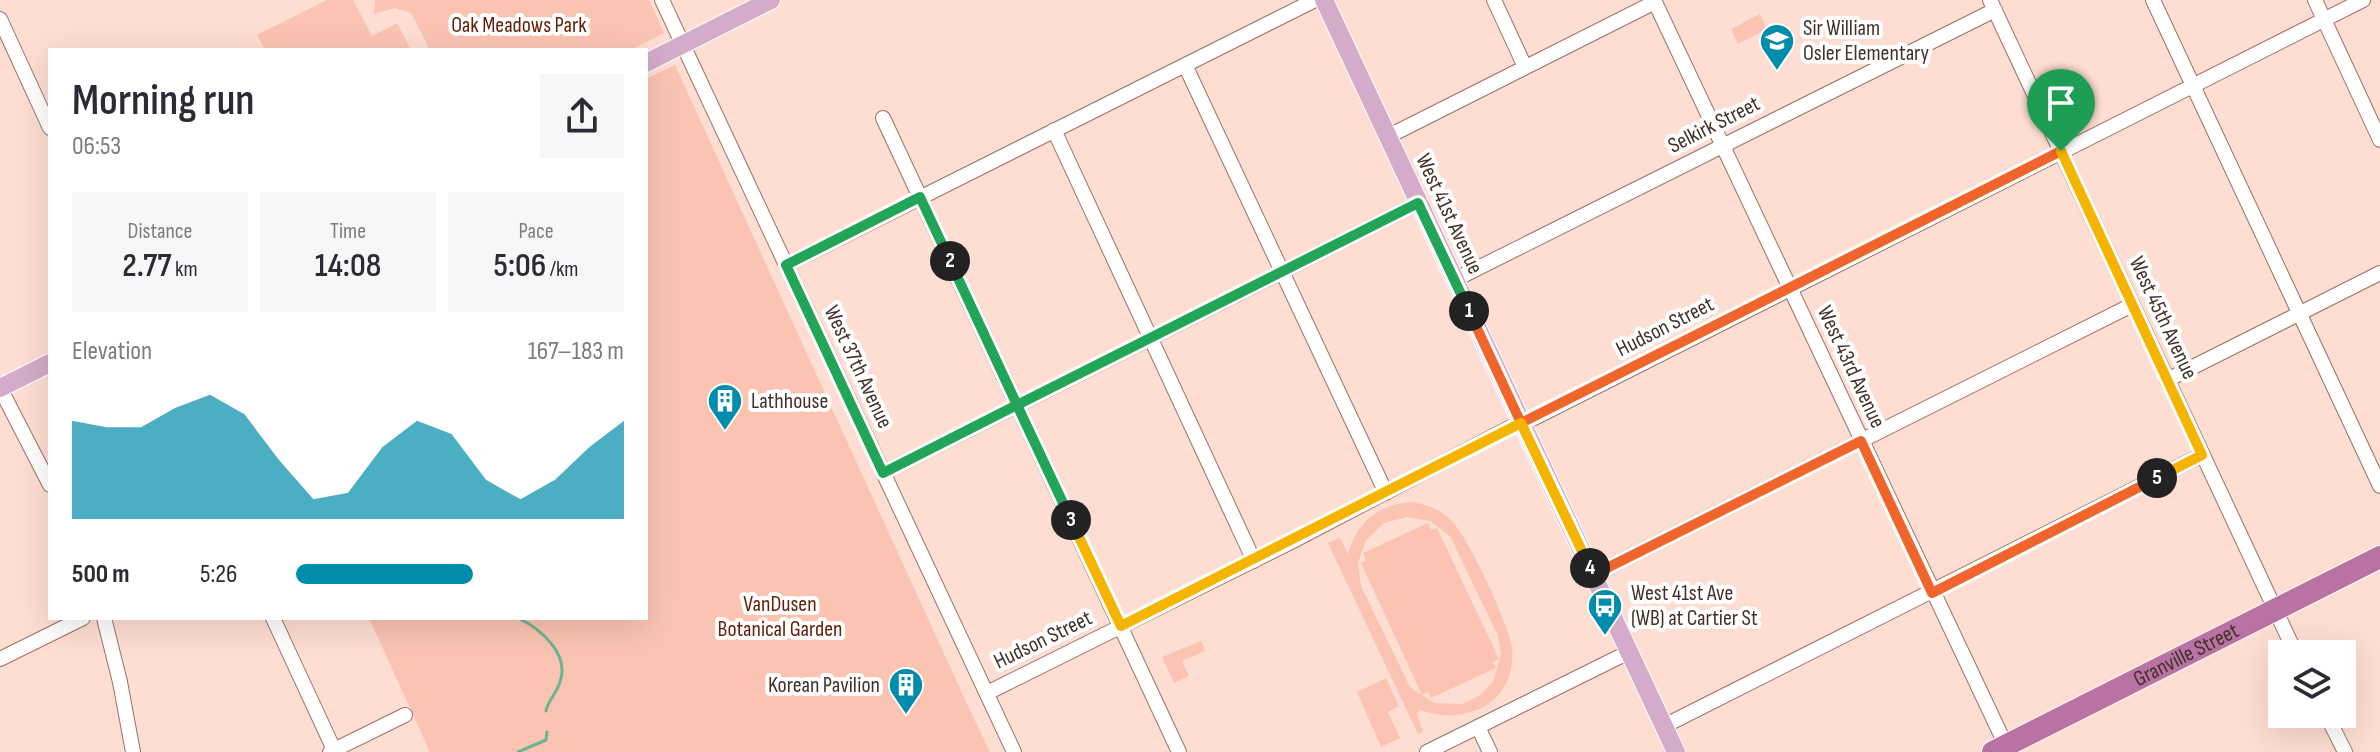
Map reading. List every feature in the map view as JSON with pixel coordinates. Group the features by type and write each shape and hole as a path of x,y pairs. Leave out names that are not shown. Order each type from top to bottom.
{"highway":[{"name":"Granville Street","path":"2003,750 2380,557"}],"main road":[{"path":"648,62 771,0"},
{"name":"West 41st Avenue","path":"1324,0 1676,752"},
{"path":"0,388 48,364"}],"street":[{"name":"West 37th Avenue","path":"662,0 1014,752"},
{"path":"786,265 1315,0"},
{"path":"1494,0 1525,67"},
{"path":"2153,0 2380,486"},
{"path":"2315,0 2380,140"},
{"name":"Hudson Street","path":"987,693 2363,0"},
{"path":"1387,137 1654,1"},
{"name":"West 43rd Avenue","path":"1654,1 2003,750"},
{"name":"Selkirk Street","path":"1454,280 1723,146 1992,5"},
{"name":"West 45th Avenue","path":"1992,5 2289,640"},
{"path":"0,19 6,49 48,124"},
{"path":"1185,65 1386,493"},
{"path":"883,118 1179,752"},
{"path":"1054,130 1254,561"},
{"path":"883,473 1418,203"},
{"path":"2167,380 2380,273"},
{"path":"1593,575 2132,305"},
{"path":"0,388 48,481"},
{"path":"1664,726 2202,455"},
{"path":"0,659 79,620"},
{"path":"104,620 133,752"},
{"path":"274,620 333,751 405,715"},
{"path":"1427,752 1629,652"},
{"path":"1478,727 1490,752"},
{"path":"2333,728 2345,752"}],"green space":[{"path":"327,0 353,0 372,36 397,23 410,48 264,48 257,35"},
{"name":"Oak Meadows Park","path":"375,0 649,0 664,33 635,48 429,48 411,13 395,8 374,14"},
{"path":"1760,14 1767,29 1738,44 1731,29"},
{"name":"VanDusen Botanical Garden","path":"675,65 990,752 430,752 370,620 648,620 648,78"},
{"path":"1412,502 1433,508 1447,516 1458,529 1496,602 1512,648 1506,683 1497,696 1471,712 1454,715 1420,710 1417,714 1423,732 1418,734 1328,543 1340,538 1348,554 1363,524 1379,511","holes":["1407,517 1430,521 1450,536 1498,636 1501,654 1493,682 1480,695 1463,704 1434,703 1410,687 1361,586 1358,563 1366,540 1384,523"]},
{"path":"1428,523 1431,530 1437,528 1499,659 1493,662 1496,668 1431,698 1428,692 1422,695 1361,563 1366,561 1363,553"},
{"path":"1201,641 1205,651 1182,661 1189,676 1174,683 1162,657"},
{"path":"1386,678 1399,706 1388,712 1400,738 1381,747 1357,692"}],"waterway":[{"path":"521,620 544,636 561,662 560,682 546,711"},
{"path":"518,752 546,740 547,732"}],"place":[{"name":"Sir William Osler Elementary","path":"1777,72"},
{"name":"Lathhouse","path":"725,432"},
{"name":"West 41st Ave (WB) at Cartier St","path":"1605,637"},
{"name":"Korean Pavilion","path":"906,716"}],"route":[{"path":"2061,151 1521,423 1418,203 1017,405 920,197 786,265 883,473 1017,405 1121,626 1521,423 1593,575 1861,441 1932,593 2202,455 2061,151"}]}
